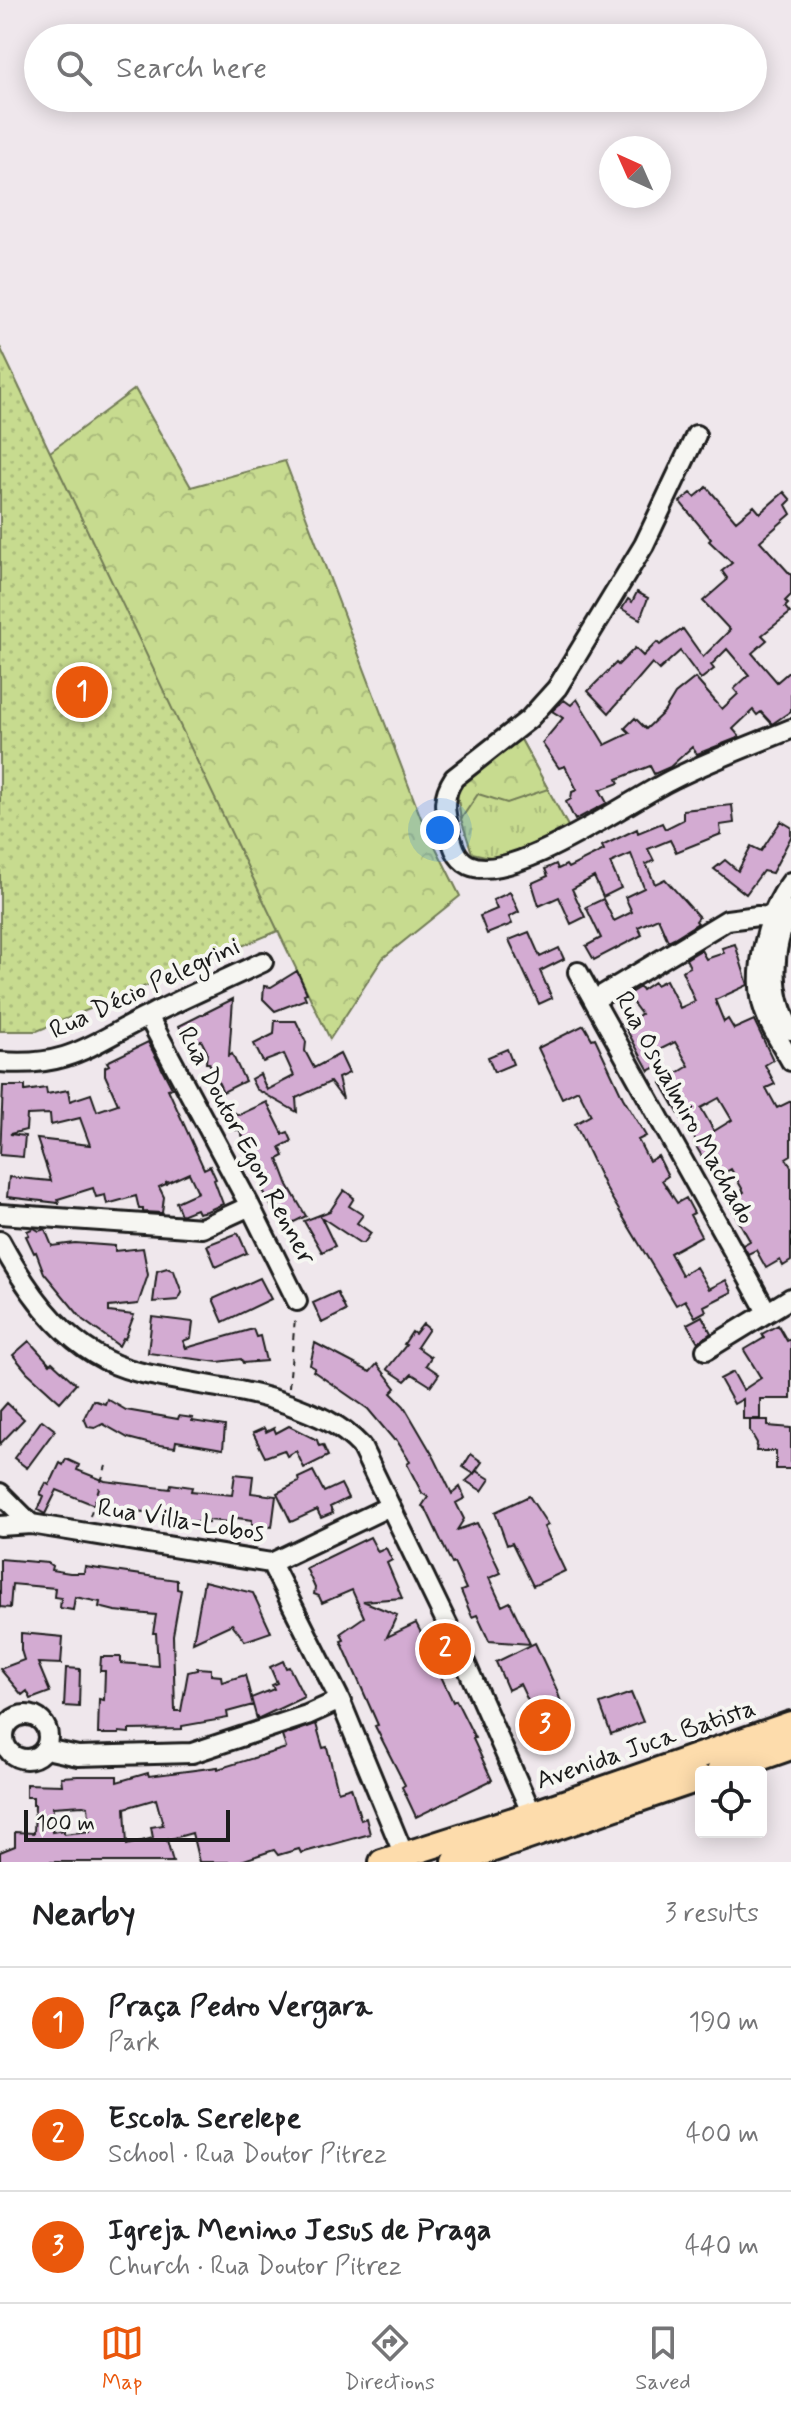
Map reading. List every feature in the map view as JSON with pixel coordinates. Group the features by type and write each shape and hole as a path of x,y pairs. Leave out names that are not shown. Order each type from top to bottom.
{"main road":[{"name":"Avenida Juca Batista","path":"393,1859 791,1724"},
{"name":"Avenida Juca Batista","path":"736,1766 791,1747"},
{"name":"Avenida Juca Batista","path":"455,1862 695,1780"}],"street":[{"path":"696,435 644,545 557,688 529,719 454,778 446,791 444,806 453,847 460,858 471,866 494,867 548,851 673,779 791,729"},
{"path":"791,882 781,896 782,915 774,983 782,1016 791,1030"},
{"path":"594,1000 727,920 782,915"},
{"path":"782,915 762,963 760,994 764,1011 791,1061"},
{"name":"Rua Décio Pelegrini","path":"0,1062 23,1064 57,1060 89,1048 148,1016 263,962"},
{"name":"Rua Oswalmiro Machado","path":"578,972 767,1312"},
{"name":"Rua Doutor Egon Renner","path":"148,1016 297,1301"},
{"path":"0,1214 202,1228 250,1206"},
{"path":"0,1241 22,1281 54,1322 91,1352 135,1371 263,1395 329,1420 346,1430 361,1446 456,1642 532,1814"},
{"path":"706,1350 791,1298"},
{"path":"0,1493 31,1524"},
{"name":"Rua Villa-Lobos","path":"0,1526 31,1524 271,1563 390,1506"},
{"path":"271,1563 340,1700 393,1859"},
{"path":"46,1749 78,1756 192,1753 307,1715 340,1700"}],"path":[{"path":"287,1404 297,1301"},
{"path":"85,1533 106,1466"}],"green space":[{"path":"0,347 278,931 37,1031 0,1031"},
{"path":"135,389 191,487 285,461 421,818 460,896 383,958 330,1039 278,931 0,434 50,452"},
{"path":"519,736 569,828 544,843 499,859 472,853 461,819 456,786"},
{"path":"519,736 548,789 507,803 478,794 461,819 456,786"}],"building":[{"path":"707,487 736,521 754,506 760,513 784,492 791,500 786,505 791,514 760,541 791,575 791,595 785,601 790,613 762,635 767,640 752,653 777,682 791,670 791,711 772,724 761,712 757,715 753,710 733,729 740,737 697,754 692,747 670,767 654,774 650,766 617,779 619,783 600,790 607,803 575,820 566,802 577,790 565,766 559,768 542,743 563,718 552,711 564,700 571,705 577,699 605,745 630,733 625,728 635,718 646,729 664,712 675,694 695,678 722,709 738,694 734,689 749,675 727,649 711,665 714,669 701,679 680,651 659,670 652,663 609,713 588,691 635,648 643,656 657,642 660,645 683,629 703,657 730,630 703,601 726,581 722,571 732,563 709,541 711,539 680,502 691,493 695,497"},
{"path":"637,592 648,598 640,619 622,609 628,599 632,602"},
{"path":"732,805 734,823 720,825 721,834 676,852 670,840 648,849 654,861 646,864 655,884 665,879 699,917 698,923 674,938 668,941 658,918 638,927 642,935 594,960 586,946 601,938 586,907 603,899 614,921 632,912 625,897 644,888 631,854 610,863 621,888 603,897 594,877 572,889 585,917 571,924 559,897 539,906 532,883 548,876 545,869 556,864 558,869 566,865 568,868 604,850 602,846 637,829 638,833 662,823 665,829 683,820 683,810"},
{"path":"781,821 791,827 791,837 772,873 763,871 746,894 714,869 725,860 738,871 751,846 761,851"},
{"path":"510,892 519,912 509,917 512,924 487,934 480,916 497,909 493,900"},
{"path":"529,932 540,957 559,948 564,959 540,971 552,998 539,1004 509,940"},
{"path":"735,944 748,985 715,1000 724,1022 728,1019 734,1029 754,1020 773,1060 765,1065 775,1084 766,1088 777,1108 791,1101 791,1155 786,1158 791,1167 791,1261 783,1266 780,1260 766,1268 756,1250 748,1254 743,1245 750,1241 728,1202 744,1192 731,1169 715,1178 694,1143 696,1141 686,1122 661,1083 689,1066 675,1042 655,1052 662,1064 649,1071 624,1025 641,1014 627,995 654,982 656,985 666,980 680,1008 695,1001 682,971 690,967 686,959 701,950 706,959 724,953 722,948","holes":["719,1098 732,1120 714,1131 701,1108"]},
{"path":"297,971 307,993 304,994 306,999 275,1011 263,999 264,986 271,987"},
{"path":"233,999 229,1056 232,1054 245,1081 223,1092 209,1063 206,1063 207,1052 201,1040 194,1043 191,1035 185,1038 179,1026"},
{"path":"275,1021 296,1021 314,1068 340,1054 349,1073 338,1078 343,1099 330,1082 296,1098 297,1112 256,1089 251,1079 260,1074 267,1090 294,1076 284,1054 263,1062 254,1044 274,1034"},
{"path":"584,1025 592,1039 595,1038 623,1098 646,1136 638,1140 649,1161 658,1156 668,1176 662,1180 677,1203 686,1198 694,1213 690,1215 701,1236 670,1253 682,1275 696,1267 709,1289 726,1280 732,1292 704,1306 706,1311 695,1317 685,1300 676,1305 605,1187 575,1124 591,1115 578,1090 562,1098 538,1048"},
{"path":"148,1042 172,1088 168,1089 204,1169 210,1166 223,1204 207,1211 198,1213 196,1209 181,1215 176,1202 198,1192 189,1173 166,1181 159,1187 164,1197 162,1213 143,1212 139,1209 136,1196 107,1204 105,1195 96,1197 93,1188 58,1199 59,1203 7,1197 9,1177 51,1181 37,1139 90,1145 80,1118 51,1125 50,1114 27,1115 26,1130 10,1134 25,1136 23,1157 0,1155 3,1086 25,1086 25,1091 46,1088 47,1094 68,1090 70,1101 91,1094 97,1111 118,1104 105,1075 105,1067 109,1065 107,1062"},
{"path":"507,1049 513,1064 494,1072 488,1057"},
{"path":"267,1102 283,1134 288,1132 292,1141 280,1147 284,1156 278,1159 288,1185 306,1216 288,1225 284,1216 279,1219 271,1206 255,1169 258,1167 228,1110 239,1115"},
{"path":"344,1190 354,1198 349,1206 363,1215 357,1223 371,1233 364,1243 360,1243 321,1217 335,1246 322,1252 304,1221 330,1211"},
{"path":"34,1228 39,1231 45,1229 52,1246 75,1243 115,1246 115,1251 143,1248 148,1275 138,1304 109,1307 109,1312 134,1315 119,1346 83,1320 44,1273 26,1236 29,1235 27,1231"},
{"path":"238,1233 247,1253 216,1267 207,1245"},
{"path":"167,1268 174,1271 182,1293 178,1300 153,1302 157,1271"},
{"path":"260,1278 271,1299 223,1322 213,1299"},
{"path":"337,1292 346,1311 322,1323 313,1303"},
{"path":"702,1316 711,1333 698,1342 687,1324"},
{"path":"152,1317 193,1322 191,1338 183,1341 186,1348 253,1329 256,1337 260,1336 266,1361 243,1363 241,1359 218,1362 148,1353"},
{"path":"423,1324 429,1329 417,1347 431,1357 426,1365 439,1374 431,1386 412,1374 405,1381 387,1369 412,1332 415,1334"},
{"path":"778,1325 787,1341 791,1339 791,1399 760,1399 760,1419 743,1419 743,1399 734,1404 720,1379 733,1372 743,1390 761,1378 744,1350"},
{"path":"29,1341 50,1364 52,1362 76,1384 60,1402 13,1355"},
{"path":"315,1343 370,1372 377,1364 396,1388 391,1393 404,1406 452,1494 460,1487 465,1498 456,1503 464,1519 457,1530 477,1523 501,1573 489,1578 502,1606 510,1602 530,1644 489,1641 477,1615 472,1617 461,1591 466,1589 422,1506 428,1497 422,1493 407,1464 410,1462 396,1439 368,1409 313,1371 315,1368 310,1365"},
{"path":"107,1399 126,1410 178,1419 179,1416 193,1418 192,1421 225,1426 223,1449 176,1441 175,1447 151,1444 128,1438 103,1424 88,1427 84,1418 93,1400 105,1404"},
{"path":"7,1403 24,1419 0,1444 0,1411"},
{"path":"42,1420 55,1430 27,1468 14,1458"},
{"path":"750,1420 768,1420 768,1426 791,1428 791,1469 776,1469 776,1451 756,1451 757,1443 750,1431"},
{"path":"289,1426 317,1440 328,1456 304,1468 296,1451 287,1456 284,1450 265,1457 253,1433 274,1428 276,1433"},
{"path":"471,1454 482,1462 474,1473 477,1471 490,1479 482,1491 466,1481 474,1474 463,1467"},
{"path":"66,1459 79,1465 77,1470 105,1481 170,1489 171,1484 192,1487 191,1491 232,1495 235,1474 253,1476 251,1493 276,1496 272,1527 252,1525 252,1520 229,1517 229,1522 208,1520 208,1523 147,1515 147,1512 107,1510 57,1490 45,1514 38,1510 44,1496 40,1494 46,1483 49,1485 60,1463 63,1465"},
{"path":"313,1471 324,1492 341,1484 348,1498 330,1507 333,1513 321,1518 317,1510 291,1522 277,1493"},
{"path":"529,1496 548,1525 544,1527 565,1571 533,1586 512,1543 507,1545 495,1512"},
{"path":"370,1537 378,1552 386,1548 392,1560 387,1563 402,1598 363,1601 397,1615 387,1637 416,1623 453,1702 456,1700 475,1738 492,1780 416,1817 402,1787 405,1785 375,1726 378,1725 341,1641 344,1640 341,1633 364,1617 352,1590 322,1603 319,1596 314,1594 315,1588 306,1568"},
{"path":"0,1559 48,1563 52,1566 51,1570 70,1573 84,1573 85,1567 177,1580 177,1589 181,1590 173,1635 175,1711 181,1711 188,1672 197,1668 211,1669 211,1675 221,1676 222,1682 245,1675 253,1705 227,1712 228,1718 182,1726 182,1729 98,1734 99,1699 104,1700 105,1671 100,1671 101,1657 121,1657 121,1663 158,1666 156,1633 153,1633 156,1615 115,1611 99,1607 100,1602 75,1597 73,1610 60,1608 61,1598 54,1597 55,1588 12,1584 10,1608 0,1607"},
{"path":"204,1581 253,1593 271,1632 245,1641 232,1624 193,1642"},
{"path":"21,1633 63,1637 61,1664 38,1663 50,1692 31,1699 27,1691 22,1695 0,1669 24,1660"},
{"path":"535,1643 556,1688 573,1736 568,1736 564,1743 544,1752 533,1748 522,1727 530,1705 520,1684 508,1690 496,1662"},
{"path":"283,1661 304,1697 257,1719 251,1698 274,1689 272,1685 277,1683 270,1667"},
{"path":"66,1668 80,1669 79,1707 64,1706"},
{"path":"631,1693 643,1722 611,1734 600,1704"},
{"path":"316,1724 323,1748 327,1747 338,1791 351,1787 361,1820 366,1818 370,1834 301,1853 299,1849 278,1855 274,1850 238,1862 199,1862 192,1833 167,1840 173,1862 0,1862 0,1852 15,1846 15,1832 34,1833 35,1805 33,1797 26,1797 26,1784 62,1785 61,1777 78,1776 117,1776 117,1782 148,1773 149,1776 218,1769 286,1748 282,1736","holes":["156,1799 163,1825 151,1827 153,1838 127,1845 125,1808","88,1806 90,1831 52,1832 53,1807"]}],"place":[{"name":"Praça Pedro Vergara","path":"82,692"},
{"name":"Escola Serelepe","path":"445,1649"},
{"name":"Igreja Menino Jesus de Praga","path":"545,1725"}]}
